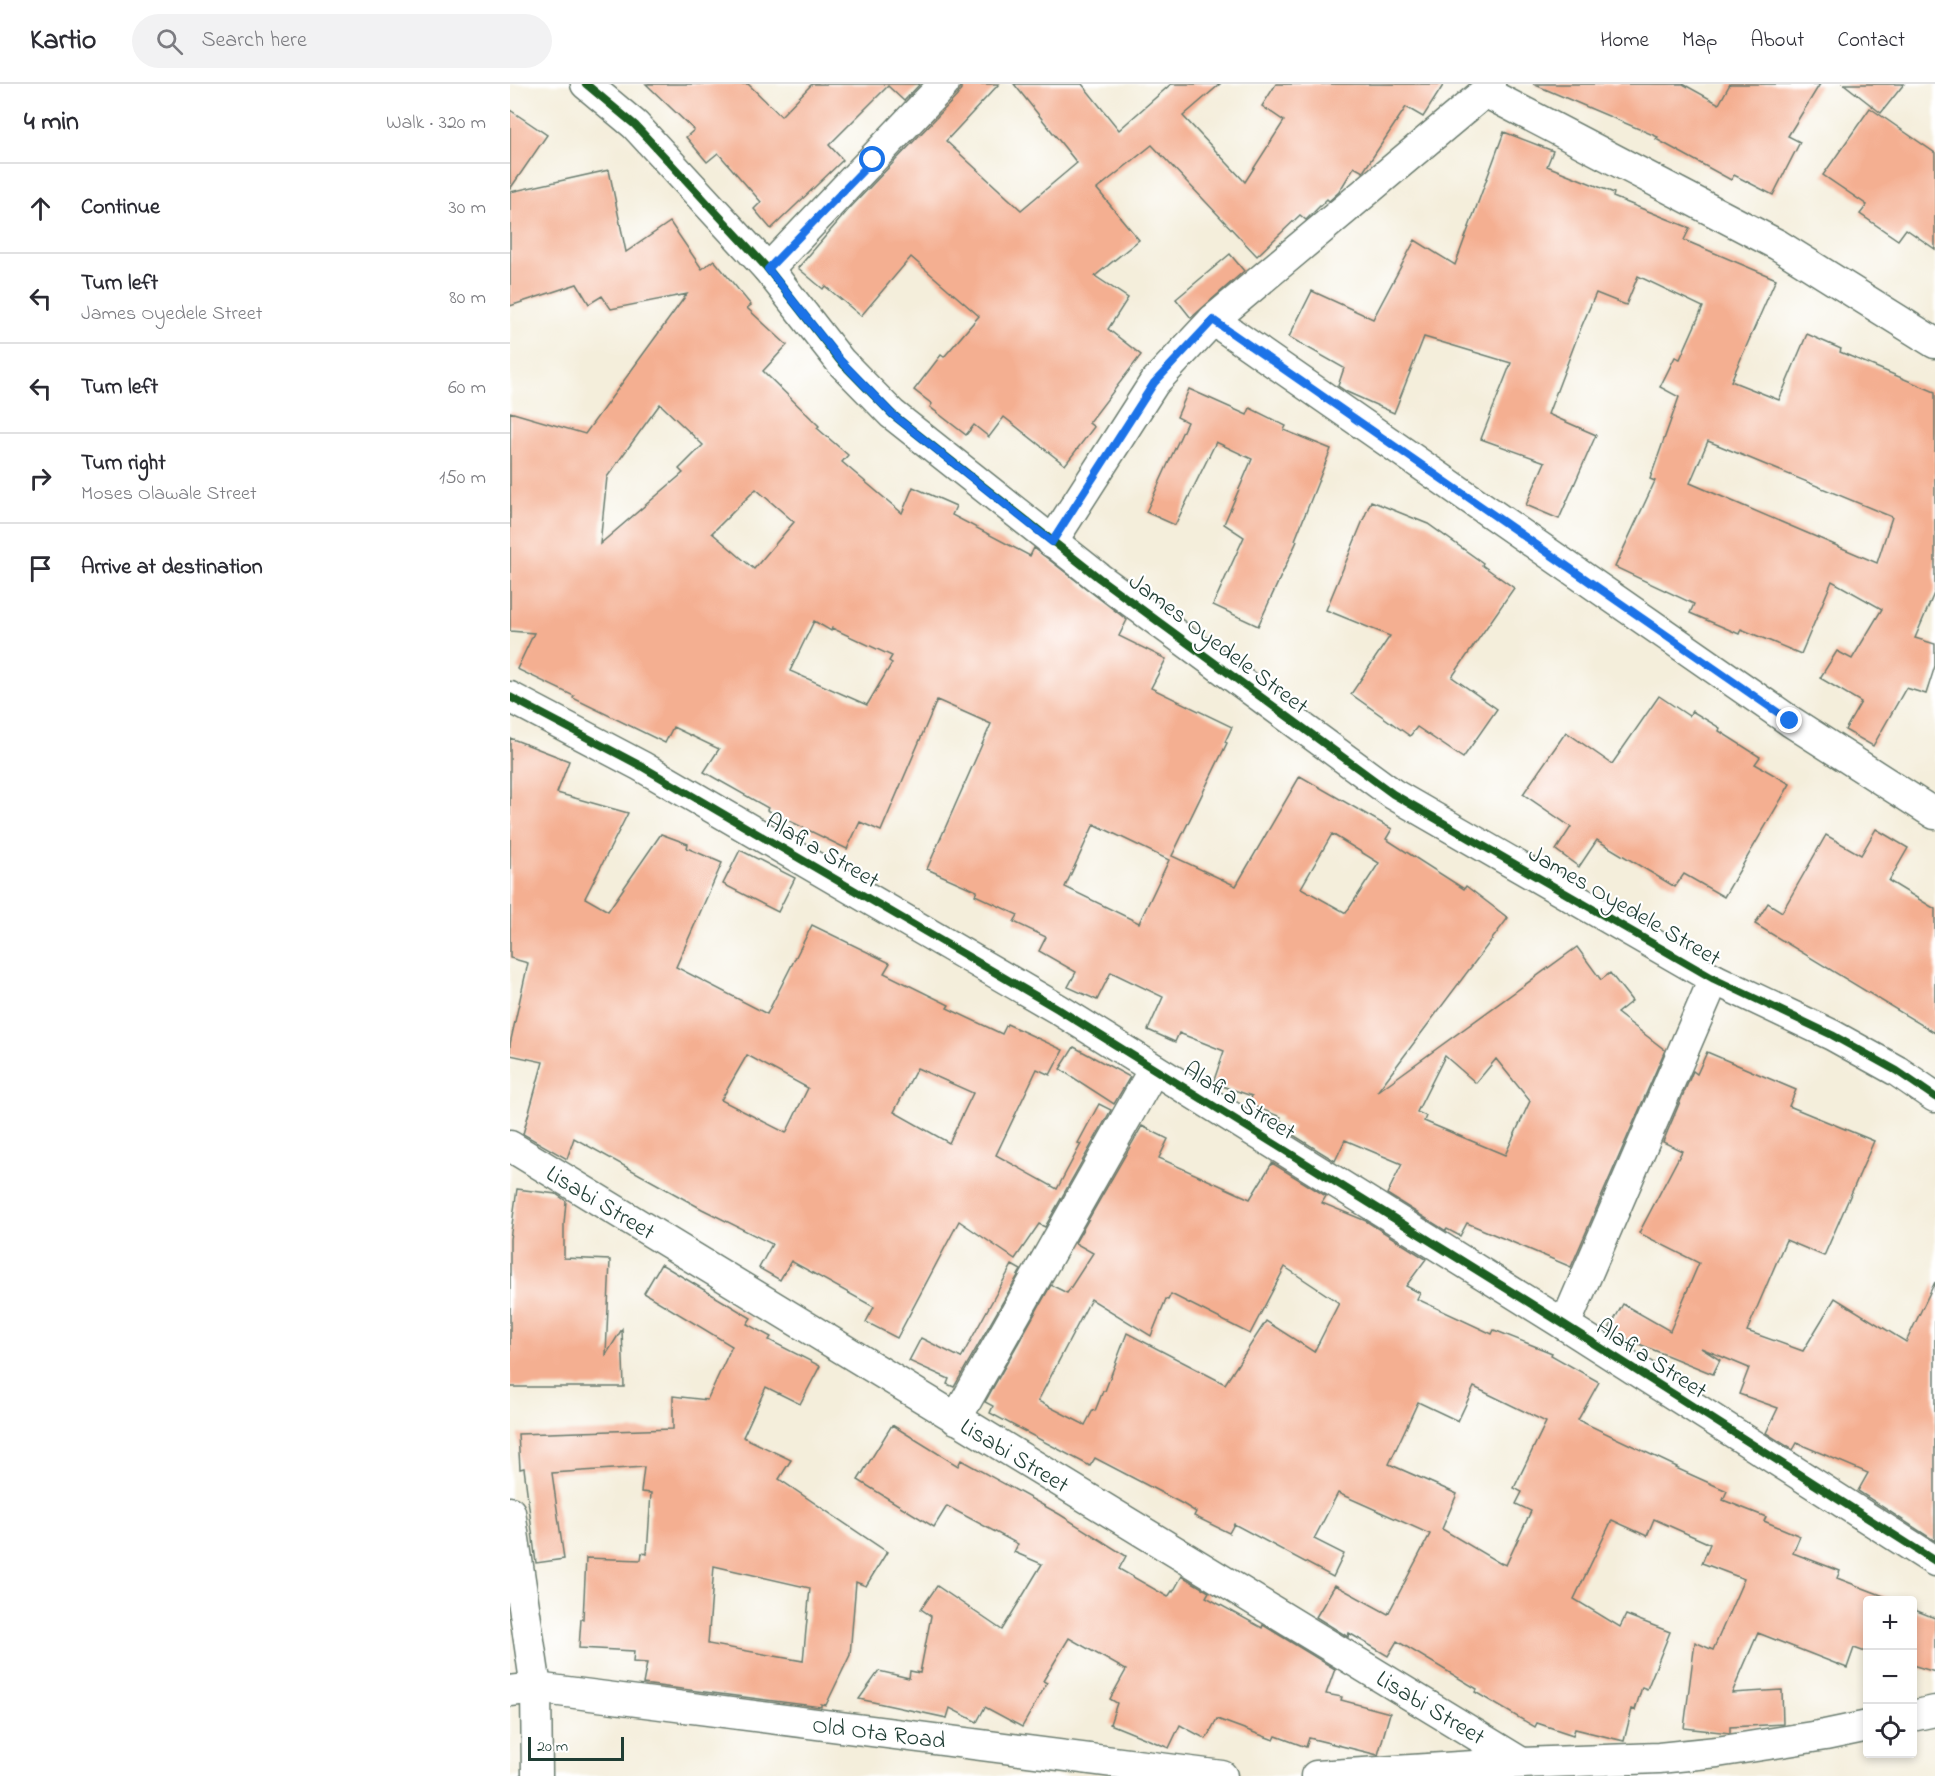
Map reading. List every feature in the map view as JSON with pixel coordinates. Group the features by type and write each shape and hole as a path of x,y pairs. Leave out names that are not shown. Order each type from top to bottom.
{"street":[{"name":"James Oyedele Street","path":"586,84 635,125 768,269 840,360 892,414 1052,542 1306,732 1393,794 1714,979 1832,1035 1897,1071 1935,1098"},
{"path":"768,269 945,84"},
{"path":"1052,542 1154,383 1213,320 1488,88 1778,245 1935,343"},
{"path":"1213,320 1790,721 1935,814"},
{"name":"Alafia Street","path":"510,697 651,772 1058,1009 1565,1325 1935,1561"},
{"path":"1565,1325 1714,979"},
{"path":"956,1419 1154,1069"},
{"name":"Lisabi Street","path":"510,1146 1522,1763"},
{"path":"510,1512 523,1689 537,1776"},
{"name":"Old Ota Road","path":"523,1689 1222,1776"},
{"path":"1917,1715 1935,1711"},
{"path":"1316,1776 1522,1763 1659,1758 1716,1752 1863,1727"}],"building":[{"path":"646,84 748,84 781,116 812,84 920,84 904,101 888,86 829,145 843,160 771,229 754,209 761,202 718,153 707,162 686,137 694,130"},
{"path":"961,84 999,84 946,141 1021,210 1077,163 1014,84 1082,84 1119,130 1171,84 1220,84 1183,116 1245,182 1284,121 1262,106 1276,84 1444,84 1423,117 1406,107 1363,172 1354,167 1339,192 1329,201 1327,199 1306,220 1300,215 1257,256 1152,145 1097,189 1139,240 1095,276 1128,298 1108,329 1141,355 1089,423 1094,427 1065,465 1004,417 989,437 974,425 966,435 930,407 932,404 914,390 941,355 944,357 979,316 911,257 861,316 825,286 823,289 798,268 849,209 957,96"},
{"path":"1533,84 1683,84 1719,104 1730,84 1820,84 1788,136 1800,142 1773,195 1734,175 1731,180 1656,139 1658,137"},
{"path":"1844,84 1904,84 1881,113"},
{"path":"1870,108 1935,153 1935,249 1906,229 1898,240 1860,214 1867,205 1823,175"},
{"path":"510,110 547,135 510,189"},
{"path":"1504,132 1553,151 1547,166 1614,193 1613,197 1690,228 1684,240 1776,279 1731,381 1779,400 1807,334 1841,349 1840,352 1935,392 1935,591 1915,638 1935,644 1935,666 1926,694 1906,688 1873,746 1845,730 1861,702 1820,678 1837,651 1852,659 1882,609 1832,581 1801,654 1741,629 1739,634 1690,613 1694,604 1615,567 1655,481 1650,479 1679,397 1660,387 1675,357 1680,359 1703,307 1638,276 1626,305 1596,293 1548,414 1596,435 1559,519 1526,505 1545,462 1481,439 1511,363 1424,337 1394,413 1338,386 1344,368 1289,337 1312,291 1373,319 1415,240 1455,265","holes":["1708,441 1892,517 1877,563 1690,483"]},
{"path":"609,170 626,252 670,222 702,269 714,260 751,305 747,308 787,345 763,371 819,426 817,428 848,455 842,462 902,513 913,487 956,506 952,515 1030,556 1034,548 1127,620 1119,636 1166,659 1151,688 1232,727 1225,742 1227,743 1172,856 1236,886 1300,776 1392,829 1386,839 1464,889 1466,886 1508,918 1377,1092 1577,947 1601,980 1610,973 1632,1001 1617,1013 1665,1050 1571,1267 1467,1223 1460,1236 1447,1229 1446,1231 1387,1194 1402,1164 1345,1140 1335,1161 1290,1133 1293,1127 1279,1120 1281,1117 1249,1104 1252,1096 1213,1083 1224,1051 1179,1033 1175,1042 1148,1030 1163,997 1111,972 1097,1000 1068,987 1076,972 1039,951 1046,937 1014,922 1018,915 975,895 977,891 927,869 991,724 937,700 881,831 860,822 847,849 767,810 768,808 704,772 719,749 673,727 665,743 517,669 534,633 510,631 510,412 585,434 687,294 611,309 602,296 589,304 577,284 510,306 510,192","holes":["660,404 703,445 679,469 683,473 600,544 607,477","756,489 794,522 754,569 712,533","814,621 831,631 832,628 892,656 889,661 892,663 867,705 790,671","1094,824 1169,860 1139,923 1065,887","1332,834 1379,863 1346,913 1301,888","1445,1056 1476,1083 1496,1059 1530,1101 1505,1155 1424,1121 1426,1116 1417,1112"]},
{"path":"1230,254 1244,271 1191,318 1176,299"},
{"path":"1189,389 1247,415 1250,408 1286,426 1284,430 1331,449 1295,540 1297,541 1258,626 1213,605 1244,537 1224,524 1252,459 1216,442 1175,525 1146,512 1187,422 1177,417"},
{"path":"1371,501 1428,524 1514,588 1452,677 1497,709 1463,758 1417,727 1410,736 1351,694 1390,636 1326,610"},
{"path":"1659,696 1689,716 1692,711 1720,728 1719,731 1760,757 1755,764 1790,784 1724,897 1684,874 1675,887 1597,840 1579,867 1556,850 1571,827 1523,794 1566,732 1612,764"},
{"path":"510,738 569,761 557,793 628,813 585,898 608,911 661,834 688,844 687,848 722,863 676,967 767,1014 812,925 890,963 884,973 949,1005 947,1008 1002,1034 1007,1024 1063,1050 1050,1075 1037,1069 996,1155 1057,1189 1099,1104 1111,1110 1045,1227 1039,1224 1015,1259 959,1221 897,1338 866,1322 874,1307 791,1261 780,1280 759,1268 772,1244 702,1209 574,1138 567,1159 523,1134 543,1062 510,1055 510,1044 528,963 510,958","holes":["747,1055 808,1088 786,1133 721,1100","917,1068 973,1093 949,1143 894,1112"]},
{"path":"1876,829 1908,848 1889,881 1935,909 1935,1033 1755,924 1768,903 1782,912 1826,835 1861,855"},
{"path":"740,850 795,878 778,912 723,884"},
{"path":"1074,1047 1130,1077 1114,1104 1060,1069"},
{"path":"1707,1052 1796,1090 1789,1106 1874,1141 1824,1256 1786,1240 1747,1331 1803,1351 1835,1298 1906,1342 1935,1282 1935,1541 1858,1491 1868,1473 1797,1443 1793,1450 1766,1433 1778,1408 1739,1394 1749,1368 1701,1348 1720,1360 1713,1374 1629,1340 1609,1329 1623,1304 1670,1331 1699,1263 1639,1233 1682,1151 1663,1142 1693,1071 1697,1074"},
{"path":"1142,1126 1168,1139 1159,1158 1250,1199 1272,1163 1326,1196 1322,1203 1366,1221 1426,1259 1406,1286 1420,1293 1417,1299 1492,1334 1494,1330 1552,1353 1551,1355 1599,1382 1578,1420 1727,1491 1723,1500 1766,1517 1764,1521 1800,1536 1793,1553 1840,1571 1837,1578 1884,1596 1863,1596 1863,1651 1854,1648 1847,1668 1758,1633 1732,1693 1782,1690 1783,1724 1730,1727 1730,1733 1684,1728 1695,1642 1713,1650 1744,1579 1702,1563 1710,1544 1654,1519 1647,1536 1612,1520 1574,1599 1620,1627 1626,1615 1670,1632 1647,1689 1642,1687 1635,1710 1632,1709 1624,1741 1575,1729 1573,1735 1537,1723 1535,1727 1475,1692 1477,1689 1397,1641 1388,1656 1349,1633 1348,1637 1316,1617 1335,1585 1388,1614 1430,1534 1338,1493 1314,1539 1344,1554 1333,1577 1234,1524 1229,1533 1194,1516 1196,1512 1183,1504 1095,1458 1090,1466 990,1413 993,1406 985,1402 1051,1285 1067,1293 1093,1253 1075,1243","holes":["1285,1267 1339,1303 1314,1352 1266,1321 1225,1384 1127,1333 1105,1391 1085,1425 1038,1401 1091,1299 1151,1336 1166,1299 1168,1300 1171,1294 1250,1334","1474,1387 1546,1422 1514,1488 1522,1492 1516,1504 1531,1511 1506,1565 1442,1529 1457,1494 1389,1464 1418,1402 1458,1421"]},
{"path":"517,1189 556,1194 566,1201 564,1258 610,1260 606,1355 622,1329 624,1387 510,1387 510,1239"},
{"path":"661,1264 751,1318 747,1324 771,1337 769,1340 820,1366 800,1404 766,1387 743,1437 791,1460 779,1479 887,1552 866,1586 856,1582 850,1655 826,1705 821,1704 821,1707 643,1684 647,1663 633,1662 634,1651 579,1648 586,1558 641,1560 642,1553 647,1554 651,1493 641,1492 644,1467 552,1473 564,1559 536,1563 524,1468 520,1469 518,1434 673,1429 673,1396 707,1400 732,1346 644,1293","holes":["714,1566 810,1588 803,1661 708,1644"]},
{"path":"1012,1265 1021,1270 954,1387 947,1384 949,1379 909,1361 921,1338 961,1358"},
{"path":"892,1425 958,1466 961,1460 1059,1514 1126,1556 1119,1569 1168,1597 1182,1576 1209,1592 1206,1597 1262,1628 1263,1625 1335,1669 1326,1694 1390,1713 1378,1755 1309,1738 1306,1747 1276,1736 1274,1740 1217,1719 1206,1739 1180,1725 1169,1748 1110,1724 1117,1703 1110,1699 1126,1670 1069,1638 1043,1681 1047,1683 1022,1727 985,1707 977,1722 950,1708 947,1718 859,1699 879,1671 909,1678 910,1671 920,1673 931,1616 921,1609 937,1586 1002,1630 1042,1564 1014,1552 1018,1544 947,1506 934,1527 858,1480"},
{"path":"1917,1611 1935,1618 1935,1672 1917,1667"}],"cycle path":[{"path":"586,84 635,125 768,269 840,361 892,414 1099,578 1393,794 1714,979 1832,1035 1897,1071 1935,1097"},
{"path":"510,697 641,766 1058,1009 1565,1325 1935,1561"}],"route":[{"path":"873,160 768,269 840,360 892,414 1052,542 1154,383 1213,320 1790,721"}]}
